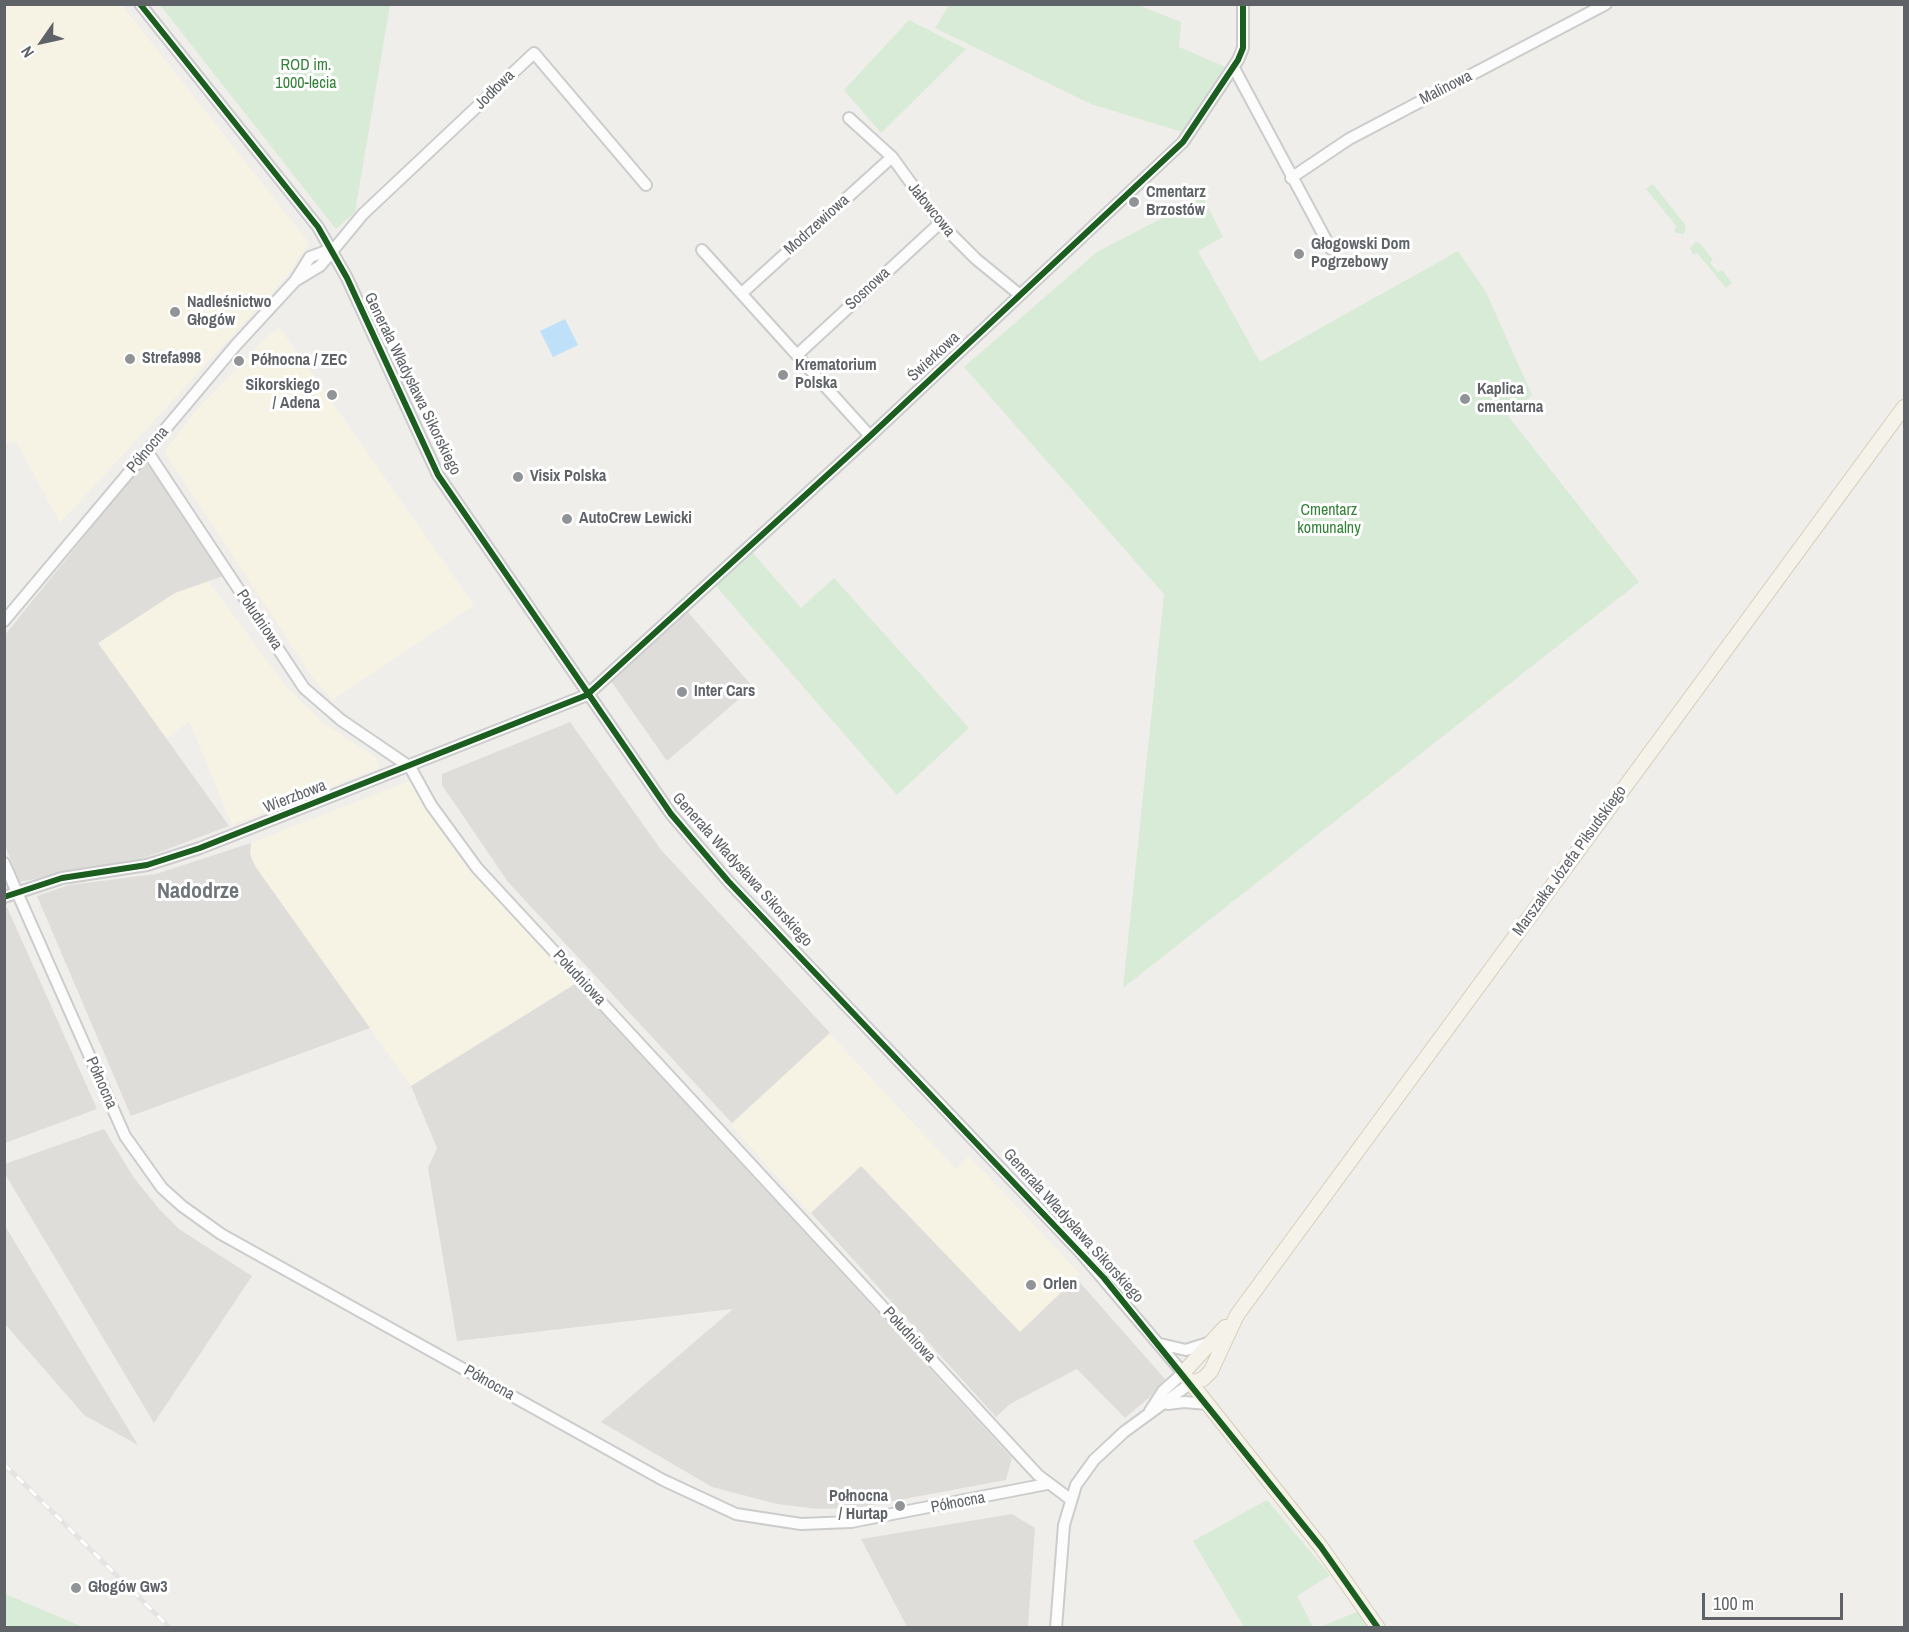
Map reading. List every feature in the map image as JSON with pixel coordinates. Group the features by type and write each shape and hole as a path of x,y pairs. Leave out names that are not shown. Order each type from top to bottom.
{"main road":[{"name":"Marszałka Józefa Piłsudskiego","path":"1187,1378 1214,1340 1237,1315 1905,407"},
{"name":"Marszałka Józefa Piłsudskiego","path":"1187,1378 1203,1379 1211,1371 1237,1315"},
{"name":"Generała Władysława Sikorskiego","path":"1187,1378 1321,1547 1378,1628"}],"street":[{"name":"Generała Władysława Sikorskiego","path":"140,4 318,227 332,249 438,475 587,695 671,814 728,881 1081,1253 1187,1378"},
{"name":"Świerkowa","path":"587,695 870,436 1183,142 1234,68 1244,48 1243,4"},
{"name":"Malinowa","path":"1291,178 1348,139 1606,4"},
{"name":"Jodłowa","path":"332,249 363,214 534,54 646,185"},
{"path":"1234,68 1331,249"},
{"name":"Jałowcowa","path":"849,118 892,157 940,224 976,259 1020,295"},
{"name":"Modrzewiowa","path":"741,293 892,157"},
{"name":"Sosnowa","path":"797,355 940,224"},
{"path":"318,227 315,254 332,249"},
{"name":"Północna","path":"295,281 320,266 332,249"},
{"path":"702,250 870,436"},
{"name":"Północna","path":"4,621 236,345 295,281 305,263 315,254"},
{"path":"320,266 344,274"},
{"name":"Południowa","path":"147,451 304,688 341,720 410,767 431,805 477,868 1047,1484"},
{"name":"Wierzbowa","path":"4,897 62,878 166,860 410,767 587,695"},
{"name":"Północna","path":"4,863 125,1136 162,1188 182,1206 221,1234 663,1480 736,1514 801,1524 852,1522 1047,1484"},
{"path":"1159,1343 1186,1350 1214,1340"},
{"path":"1162,1405 1187,1378"},
{"path":"1056,1628 1059,1568 1070,1499 1094,1460 1150,1410 1163,1391 1187,1378"},
{"path":"1150,1410 1162,1405 1184,1402 1208,1404"},
{"path":"1047,1484 1070,1499"}],"shaded area":[{"path":"5,4 122,5 309,243 287,276 60,523 16,441 5,444"},
{"path":"280,328 474,605 333,700 313,678 167,456 166,450 194,413 268,336"},
{"path":"146,460 223,576 175,593 98,643 229,826 144,858 19,882 5,845 4,636"},
{"path":"208,581 286,686 322,722 375,757 380,768 232,825 189,721 164,740 98,643 175,593"},
{"path":"687,611 753,687 667,761 611,681"},
{"path":"570,722 662,851 830,1033 732,1123 508,882 442,785 442,774"},
{"path":"409,781 457,852 575,984 411,1086 255,866 250,854 251,843"},
{"path":"251,843 250,854 255,866 370,1028 131,1116 37,896 69,885 156,874"},
{"path":"7,907 97,1109 5,1143 4,908"},
{"path":"575,984 1012,1458 1006,1480 856,1508 818,1509 777,1504 712,1487 601,1422 733,1309 457,1341 428,1168 437,1148 411,1086"},
{"path":"829,1033 956,1169 969,1156 1080,1274 1020,1333 862,1166 810,1213 731,1125"},
{"path":"104,1129 134,1178 179,1229 252,1276 154,1423 5,1174 5,1164"},
{"path":"861,1166 1020,1332 1076,1278 1165,1379 1151,1396 1125,1418 1077,1369 1010,1404 996,1417 811,1213"},
{"path":"5,1226 138,1445 84,1415 5,1324"},
{"path":"1012,1514 1035,1528 1028,1627 907,1627 861,1539"}],"green space":[{"name":"ROD im. 1000-lecia","path":"160,5 390,5 355,212 336,229"},
{"path":"949,5 1138,5 1181,22 1179,47 1228,68 1182,132 1091,104 935,28"},
{"path":"909,20 966,49 881,133 844,90"},
{"path":"1653,184 1686,226 1684,234 1676,233 1674,230 1677,227 1646,189"},
{"name":"Cmentarz komunalny","path":"1203,197 1223,237 1198,251 1260,362 1458,251 1486,292 1532,395 1508,416 1639,582 1123,988 1164,594 964,367 1097,252"},
{"path":"1695,242 1700,243 1713,260 1710,263 1718,272 1722,270 1732,283 1726,288 1697,253 1693,255 1690,248"},
{"path":"752,552 801,608 834,578 969,728 897,795 715,585"},
{"path":"1267,1500 1330,1575 1297,1596 1313,1627 1244,1627 1193,1541"},
{"path":"5,1594 83,1627 5,1627"},
{"path":"1359,1611 1368,1627 1318,1628"}],"water":[{"path":"565,319 578,345 553,357 540,331"}],"railway":[{"path":"4,1464 170,1628"}],"cycle path":[{"path":"140,4 318,227 347,278 438,475 671,814 728,881 1104,1278 1321,1547 1378,1628"},
{"path":"4,897 62,878 147,865 200,848 587,695 870,436 1183,142 1238,60 1243,48 1243,4"}],"place":[{"name":"Cmentarz Brzostów","path":"1134,202"},
{"name":"Głogowski Dom Pogrzebowy","path":"1299,254"},
{"name":"Nadleśnictwo Głogów","path":"175,312"},
{"name":"Strefa998","path":"130,359"},
{"name":"Północna / ZEC","path":"239,361"},
{"name":"Krematorium Polska","path":"783,375"},
{"name":"Sikorskiego / Adena","path":"332,395"},
{"name":"Kaplica cmentarna","path":"1465,399"},
{"name":"Visix Polska","path":"518,477"},
{"name":"AutoCrew Lewicki","path":"567,519"},
{"name":"Inter Cars","path":"682,692"},
{"name":"Orlen","path":"1031,1285"},
{"name":"Połnocna / Hurtap","path":"900,1506"},
{"name":"Głogów Gw3","path":"76,1588"}],"district":[{"name":"Nadodrze","path":"198,892"}]}
